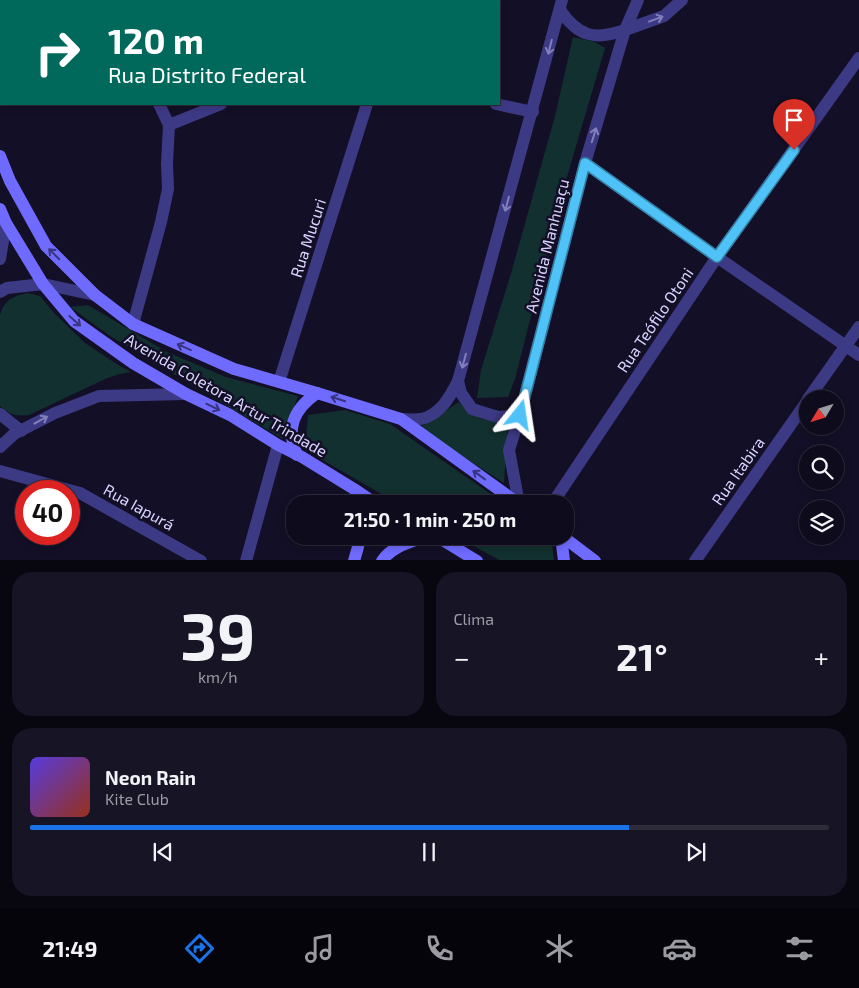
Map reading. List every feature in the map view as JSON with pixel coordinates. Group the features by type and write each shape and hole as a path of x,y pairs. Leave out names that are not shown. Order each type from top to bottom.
{"main road":[{"name":"Avenida Coletora Artur Trindade","path":"0,156 10,181 46,246 95,295 133,324 234,369 401,419 507,495"},
{"name":"Avenida Coletora Artur Trindade","path":"0,209 6,223 43,284 74,321 132,363 186,394 230,415 363,495"},
{"path":"297,455 290,433 295,417 307,400 317,393"},
{"path":"354,489 356,495"},
{"path":"354,560 358,545"},
{"path":"382,560 397,547 402,545"},
{"path":"451,545 476,560"},
{"path":"563,545 564,560"},
{"path":"574,545 595,560"}],"street":[{"name":"Avenida Manhuaçu","path":"517,495 509,450 520,415 585,163 625,30 638,0"},
{"path":"561,5 568,22 581,31 595,36 610,35 664,16 682,0"},
{"path":"401,419 420,419 434,414 445,404 458,381 561,5"},
{"name":"Rua Teófilo Otoni","path":"558,495 717,257 859,58"},
{"path":"133,324 168,189 167,164 170,125 160,105"},
{"path":"170,125 220,105"},
{"name":"Rua Mucuri","path":"279,382 367,105"},
{"path":"500,105 533,112"},
{"path":"585,163 859,355"},
{"path":"0,259 6,223"},
{"path":"0,292 7,288 43,284 95,295"},
{"name":"Rua Itabira","path":"814,390 859,327"},
{"path":"458,381 461,393 472,409 498,417 520,415"},
{"path":"0,446 14,434 55,412 99,396 186,394"},
{"name":"Rua Itabira","path":"695,560 799,412"},
{"path":"0,414 21,431"},
{"path":"246,560 278,445"},
{"name":"Rua Iapurá","path":"0,471 80,493 202,560"}],"green space":[{"path":"573,37 595,42 605,48 564,187 515,379 508,397 477,398 481,370 512,270 555,116"},
{"path":"28,293 40,296 54,313 85,343 131,372 105,379 29,415 21,416 3,409 0,406 1,310 6,302 18,295"},
{"path":"88,305 167,352 226,377 298,396 283,439 110,336 70,307"},
{"path":"459,402 475,416 508,423 504,483 419,428"},
{"path":"345,410 390,424 492,495 383,495 305,450 308,415"},
{"path":"472,545 552,545 554,560 499,560"}],"route":[{"path":"520,415 585,163 717,257 794,150"}]}
